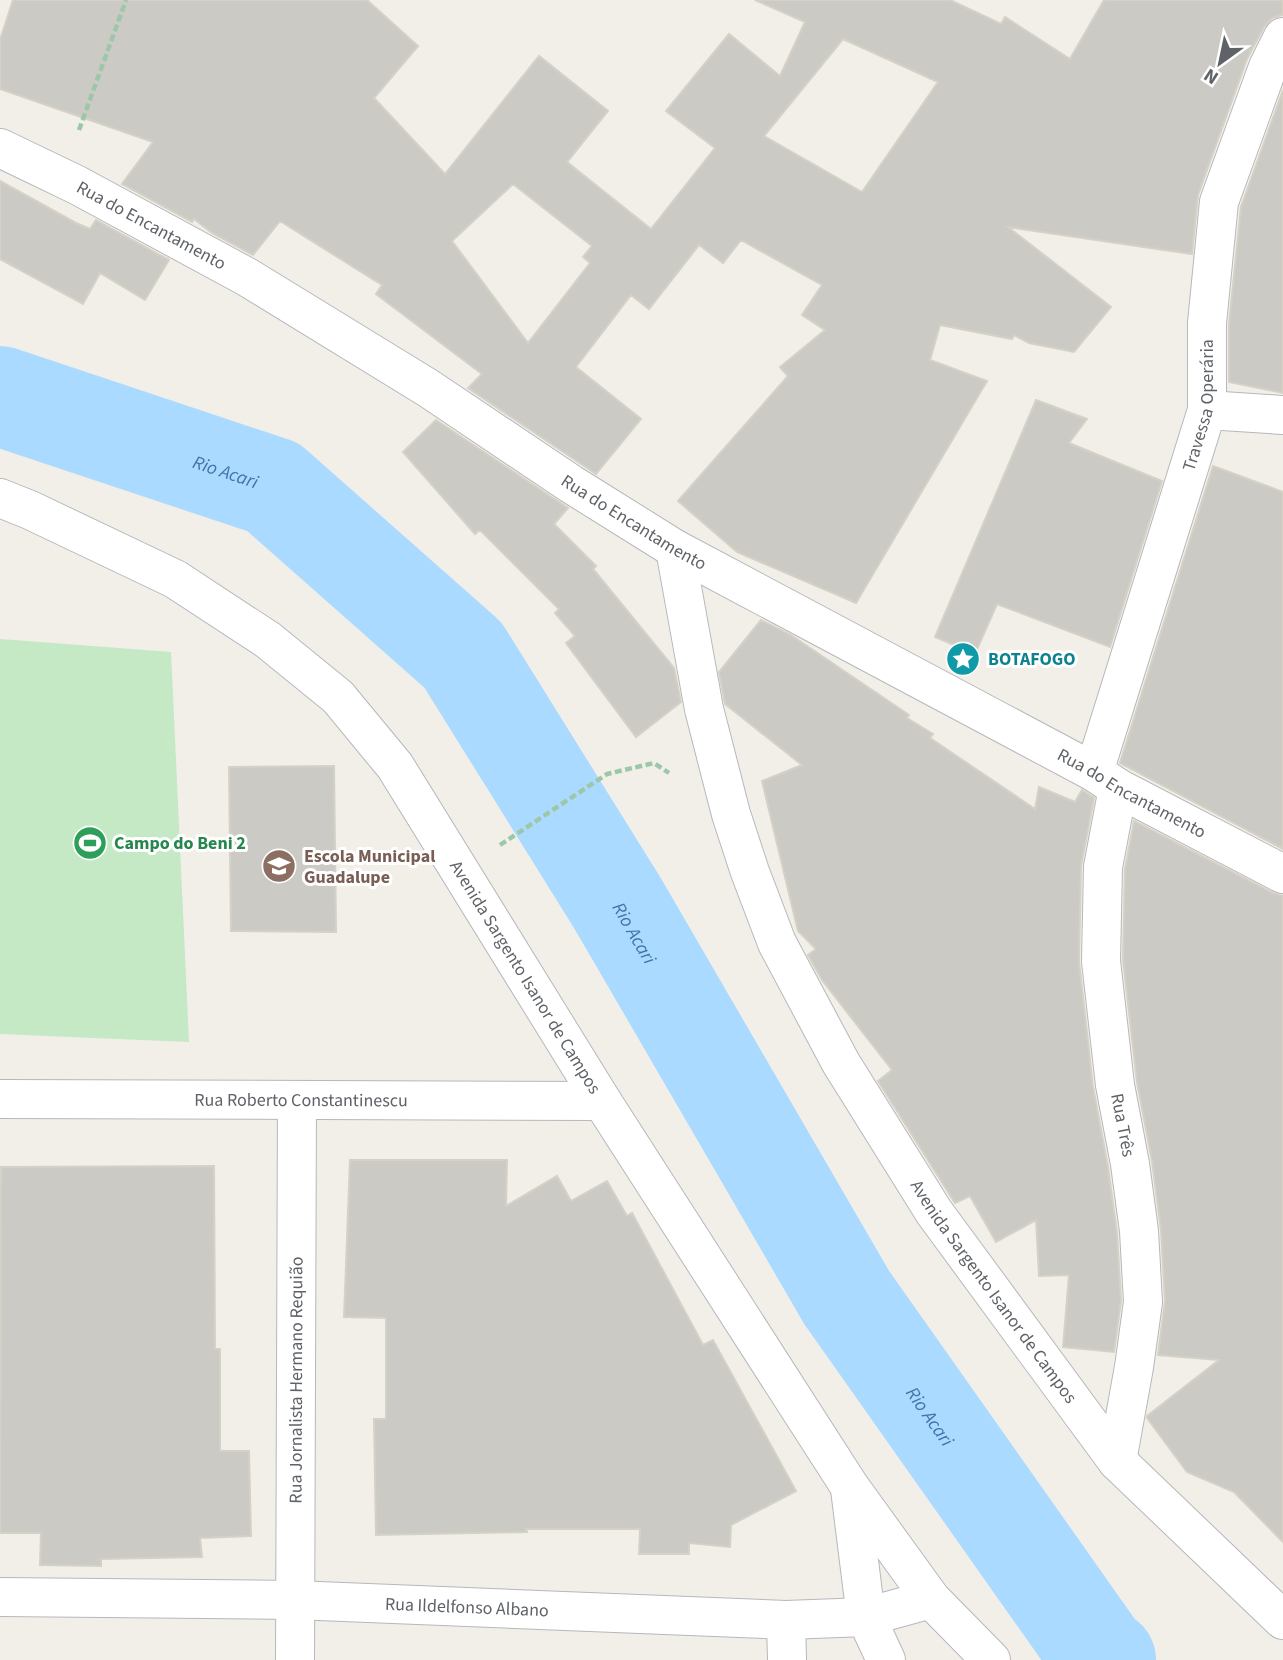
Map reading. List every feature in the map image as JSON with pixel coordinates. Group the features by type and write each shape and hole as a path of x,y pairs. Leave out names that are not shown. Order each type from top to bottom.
{"street":[{"name":"Travessa Operária","path":"1106,780 1207,410 1207,323 1219,202 1268,67 1283,37"},
{"name":"Rua do Encantamento","path":"0,148 62,177 258,284 428,388 571,484 675,549 1283,874"},
{"path":"1207,410 1283,415"},
{"name":"Avenida Sargento Isanor de Campos","path":"0,498 175,579 268,640 338,697 395,766 602,1101 850,1487 931,1599 992,1660"},
{"name":"Avenida Sargento Isanor de Campos","path":"675,549 704,709 735,825 777,943 841,1063 934,1212 1117,1461 1283,1620"},
{"name":"Rua Três","path":"1106,780 1101,961 1115,1085 1139,1231 1143,1302 1117,1461"},
{"name":"Rua Roberto Constantinescu","path":"0,1099 602,1101"},
{"name":"Rua Jornalista Hermano Requião","path":"295,1660 297,1100"},
{"name":"Avenida Sargento Isanor de Campos","path":"850,1487 866,1617 886,1660"},
{"name":"Rua Ildelfonso Albano","path":"0,1597 294,1600 786,1620 866,1617 931,1599"},
{"path":"786,1620 787,1660"}],"path":[{"path":"62,177 126,0"},
{"path":"500,845 607,774"}],"green space":[{"name":"Campo do Beni 2","path":"0,639 171,652 189,1042 0,1034"}],"building":[{"path":"13,0 367,0 418,46 374,98 445,174 539,56 608,111 567,162 651,229 715,148 666,111 729,34 780,76 805,22 755,0 950,0 1001,24 1005,17 1070,59 1104,0 1283,0 1283,15 1272,18 1264,27 1247,59 1198,195 1192,254 1008,227 1111,307 1074,352 1029,343 1014,335 1012,339 940,325 930,360 987,381 856,603 737,552 678,501 788,376 780,367 825,330 802,315 822,285 741,240 723,263 699,245 649,309 631,295 576,367 641,419 596,474 468,388 482,374 376,294 382,285 280,221 253,255 212,233 194,219 192,222 122,184 153,142 0,89 0,40","holes":["843,39 938,82 862,192 764,136","513,184 592,246 583,257 590,263 528,343 452,241"]},
{"path":"1283,90 1283,393 1229,382 1229,324 1241,207"},
{"path":"0,181 76,223 90,229 96,220 169,260 145,300 100,273 83,304 0,259"},
{"path":"1036,400 1087,419 1069,443 1162,481 1110,647 997,604 975,654 935,637"},
{"path":"436,420 568,508 554,524 596,566 593,569 674,668 681,702 636,737 566,643 575,636 555,613 559,609 480,530 475,534 403,452"},
{"path":"1213,466 1283,492 1283,849 1120,763"},
{"path":"761,620 791,635 909,715 907,718 933,734 930,738 1035,809 1039,787 1075,802 1082,790 1094,798 1081,866 1079,961 1093,1087 1117,1233 1121,1301 1114,1352 1063,1347 1069,1275 1039,1276 1036,1220 996,1242 970,1196 955,1203 878,1081 892,1070 822,980 808,955 816,949 798,931 762,781 802,765 725,704 719,672"},
{"path":"334,766 336,932 231,931 229,767"},
{"path":"1134,821 1283,896 1283,1542 1234,1492 1187,1472 1147,1418 1219,1360 1158,1355 1165,1301 1161,1230 1152,1161 1137,1082 1123,960 1125,869"},
{"path":"350,1160 507,1160 506,1206 557,1176 571,1201 607,1181 627,1216 632,1213 703,1345 713,1340 796,1491 731,1525 730,1547 689,1543 689,1554 639,1554 640,1529 526,1529 527,1532 376,1535 374,1419 386,1419 386,1318 344,1317"},
{"path":"214,1166 215,1349 220,1349 220,1451 249,1451 251,1536 200,1538 202,1557 101,1559 101,1566 40,1565 41,1533 0,1533 1,1167"}],"waterway":[{"name":"Rio Acari","path":"0,396 273,487 463,655 618,904 847,1298 1099,1655 1106,1660"}],"place":[{"name":"BOTAFOGO","path":"963,659"},
{"name":"Campo do Beni 2","path":"90,843"},
{"name":"Escola Municipal Guadalupe","path":"279,866"}]}
